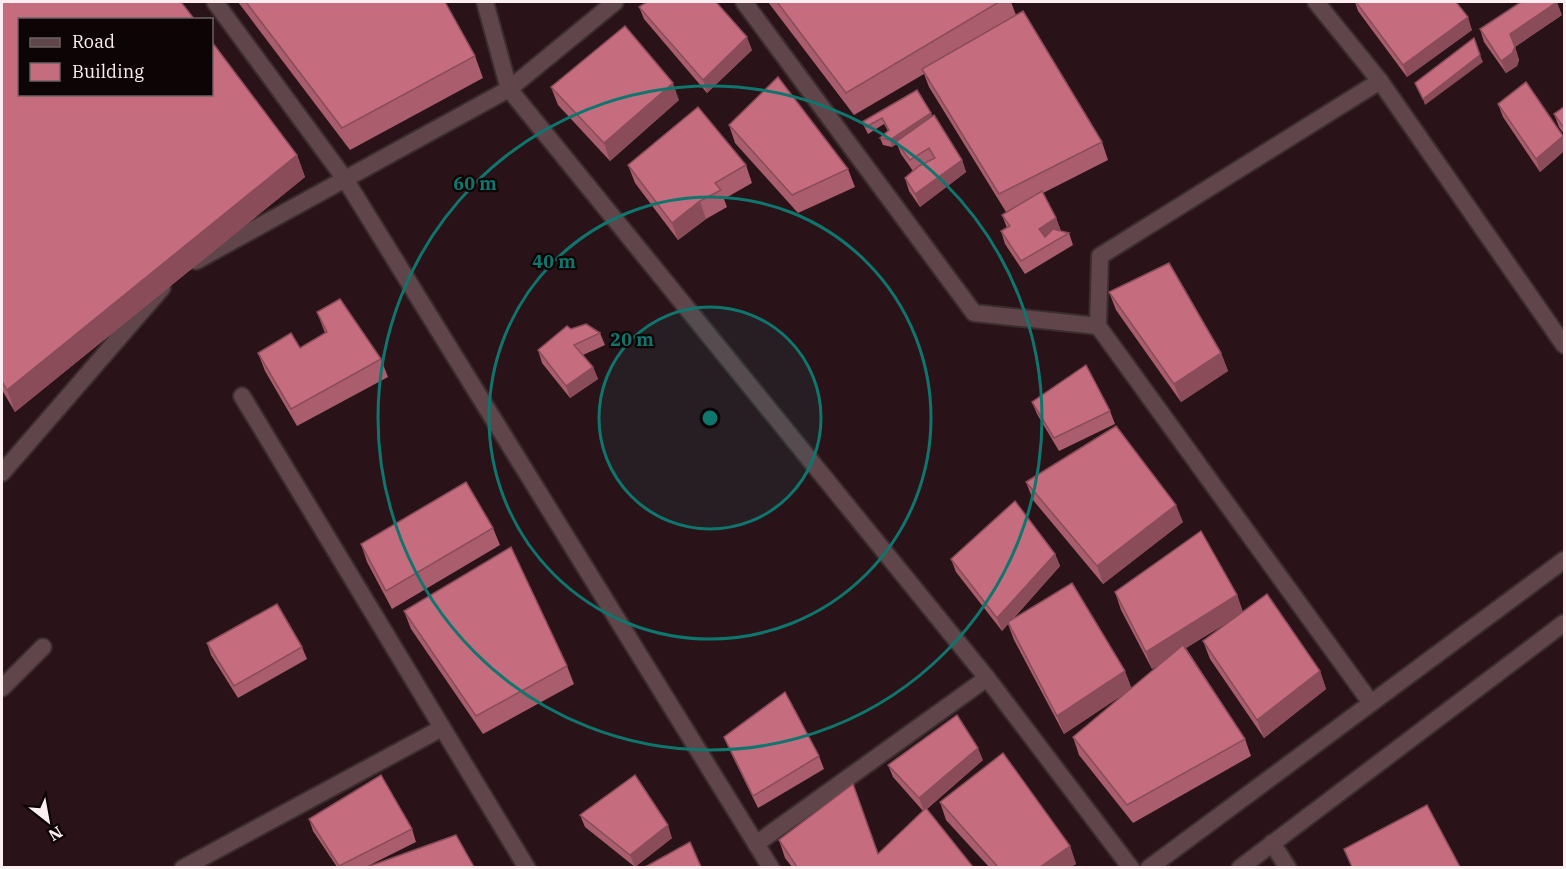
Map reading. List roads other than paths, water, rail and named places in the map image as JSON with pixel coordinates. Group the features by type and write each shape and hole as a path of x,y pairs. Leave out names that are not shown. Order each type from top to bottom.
{"street":[{"path":"215,2 345,179 771,867"},
{"path":"485,2 509,89 987,678 1131,867"},
{"path":"2,473 181,269 509,89 615,2"},
{"path":"744,2 974,313 1098,326"},
{"path":"1316,2 1380,81 1564,345"},
{"path":"1371,703 1098,326 1100,256 1380,81"},
{"path":"242,396 527,867"},
{"path":"1149,867 1564,560"},
{"path":"1240,867 1564,623"},
{"path":"2,688 43,647"},
{"path":"756,844 987,678"},
{"path":"183,867 442,728"},
{"path":"1272,843 1288,867"}]}
